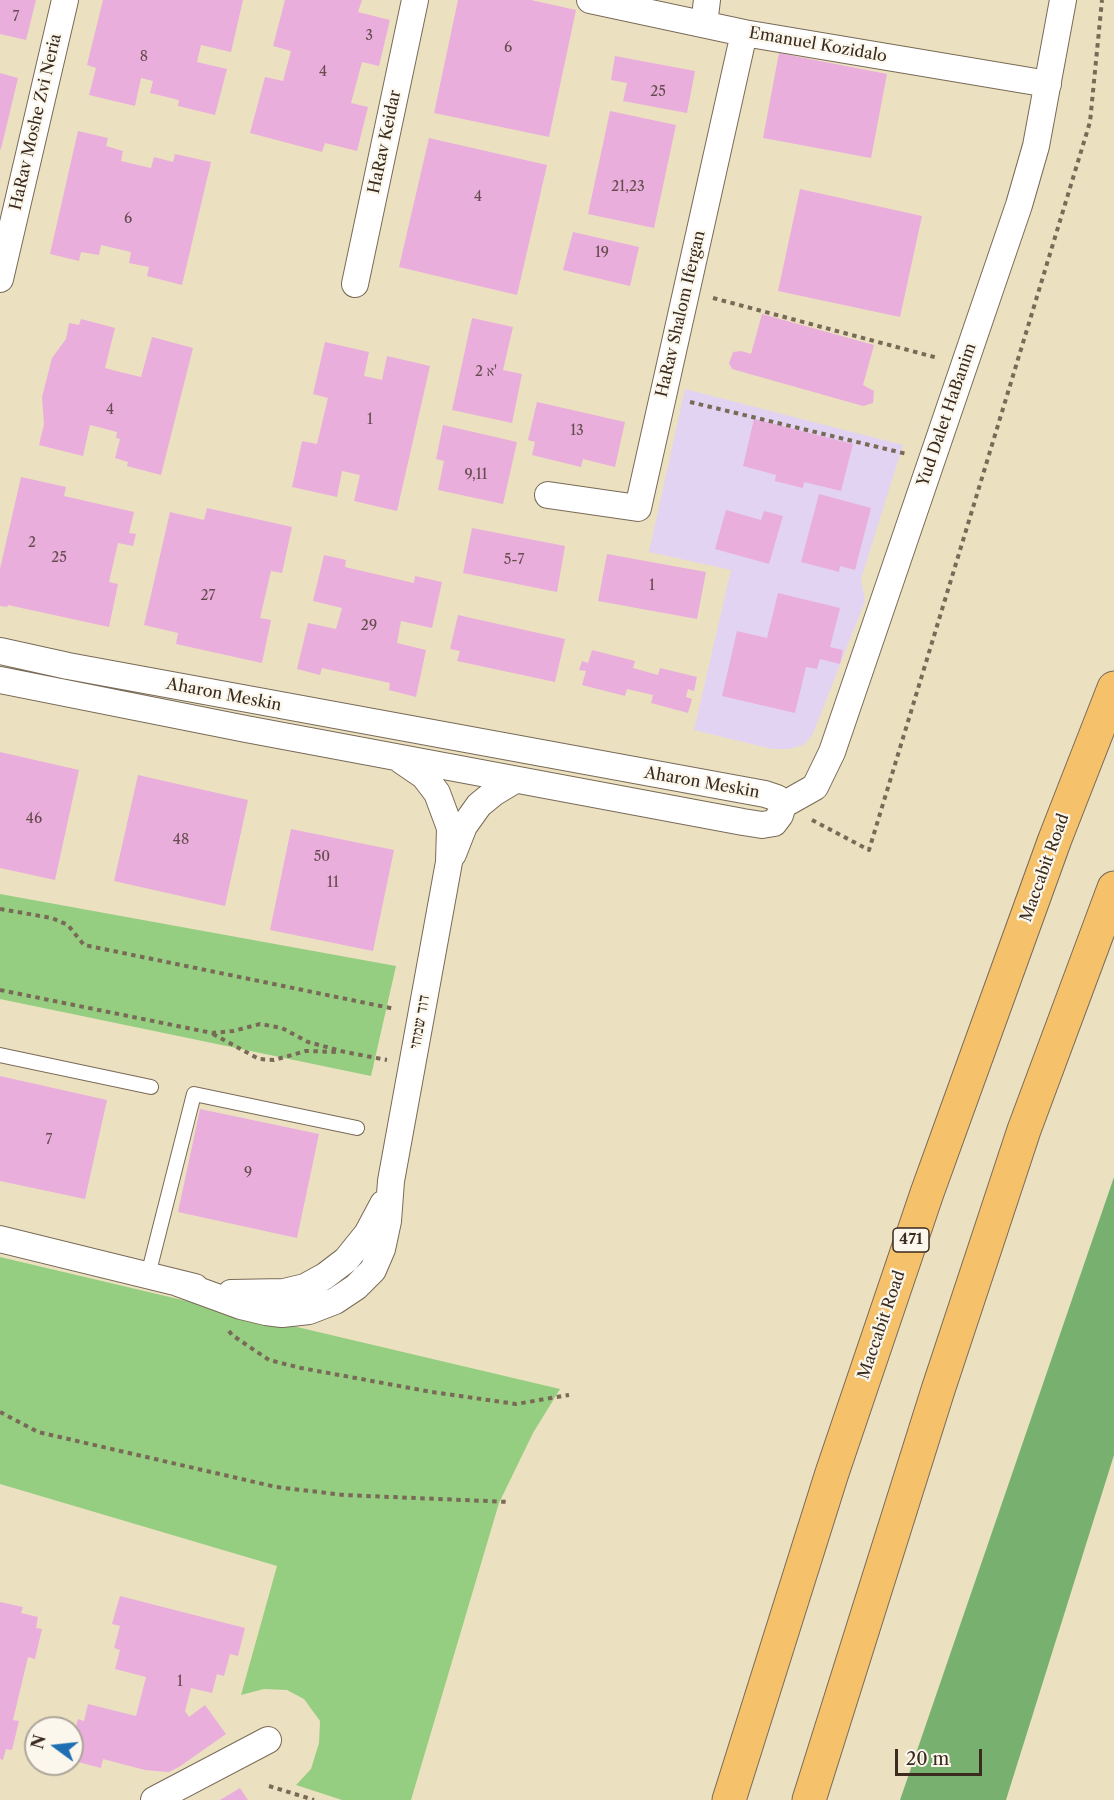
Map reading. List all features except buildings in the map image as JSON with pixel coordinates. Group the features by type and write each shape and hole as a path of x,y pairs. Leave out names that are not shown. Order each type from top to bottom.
{"highway":[{"name":"Maccabit Road","path":"729,1800 832,1473 927,1193 1055,839 1114,688"},
{"path":"809,1800 934,1401 995,1217 1032,1108 1114,888"}],"street":[{"name":"HaRav Moshe Zvi Neria","path":"0,279 64,0"},
{"name":"HaRav Keidar","path":"355,284 415,0"},
{"name":"Emanuel Kozidalo","path":"590,0 705,12 744,33 1048,84"},
{"name":"Yud Dalet HaBanim","path":"783,805 815,787 832,752 1019,205 1036,146 1063,0"},
{"name":"HaRav Shalom Ifergan","path":"548,495 638,507 744,33"},
{"name":"Aharon Meskin","path":"0,651 68,666 765,795 777,798 783,805 774,823 762,825 398,758 0,680"},
{"name":"דוד שמחי","path":"0,1239 213,1291 236,1294 284,1292 305,1287 325,1276 346,1260 367,1234 381,1211 391,1181 449,862 450,828 437,792 424,776 398,758"},
{"name":"דוד שמחי","path":"449,862 464,826 479,805 515,780"},
{"path":"154,1800 268,1740"}],"lane":[{"path":"0,1055 151,1087"},
{"path":"148,1275 194,1094 357,1128"}],"path":[{"path":"783,805 869,850 1090,122 1102,0"},
{"path":"686,291 964,365"},
{"path":"663,396 932,460"},
{"path":"0,909 52,918 68,925 84,945 422,1014"},
{"path":"0,990 212,1033 233,1031 260,1024 282,1028 308,1042 345,1053"},
{"path":"212,1033 259,1059 274,1060 306,1051 345,1053 413,1064"},
{"path":"227,1327 232,1335 270,1360 301,1368 432,1392 516,1404 569,1395"},
{"path":"0,1412 38,1432 276,1487 344,1496 510,1502"},
{"path":"269,1786 314,1800"}],"shaded area":[{"path":"685,389 903,445 861,579 865,601 812,736 803,745 789,749 772,749 694,730 731,570 649,552"}],"green space":[{"path":"0,894 396,966 371,1076 0,999"},
{"path":"1114,1177 1114,1455 1006,1800 900,1800"},
{"path":"0,1257 560,1389 533,1433 499,1503 411,1800 342,1800 296,1785 311,1769 319,1743 320,1721 304,1699 287,1690 264,1689 241,1695 277,1566 0,1484"}]}
